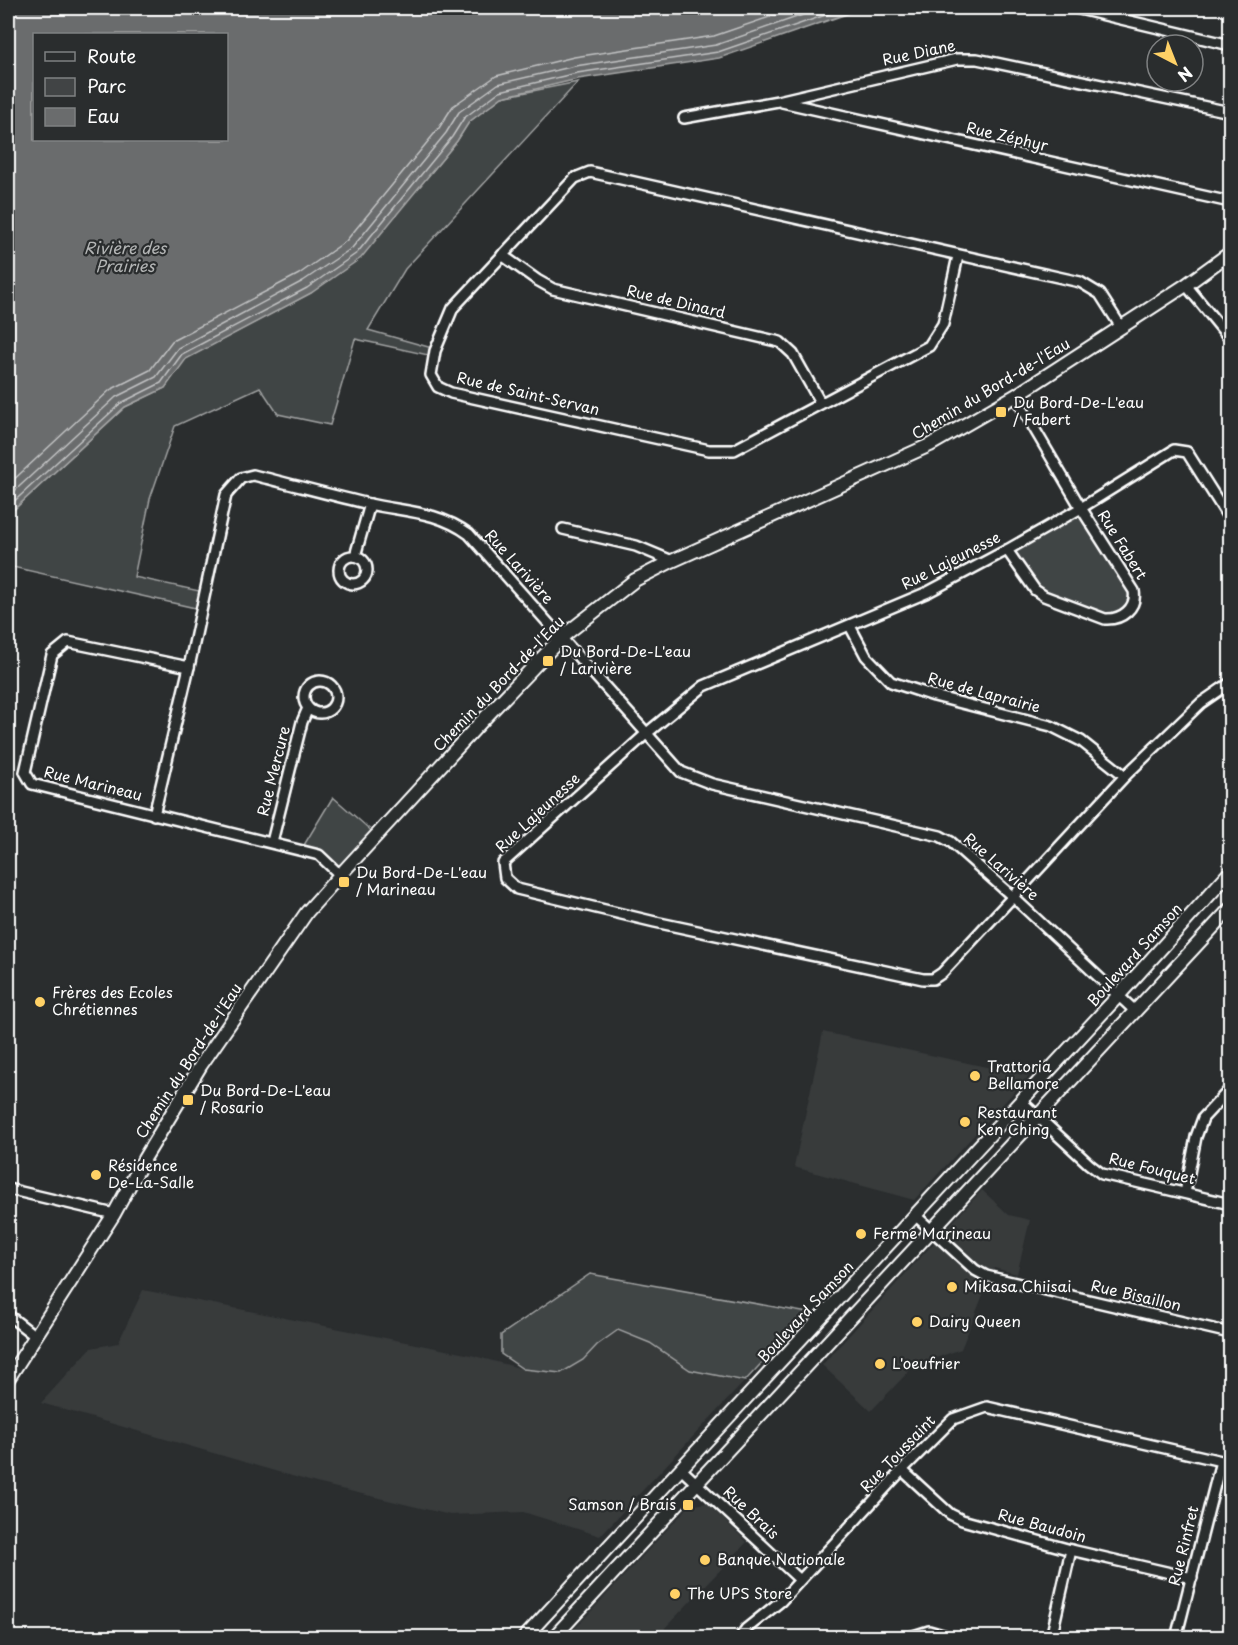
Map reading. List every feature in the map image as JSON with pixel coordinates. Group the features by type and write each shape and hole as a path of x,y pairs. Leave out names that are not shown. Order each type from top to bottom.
{"street":[{"path":"1075,8 1230,45"},
{"name":"Rue Diane","path":"684,118 778,100 957,59 977,59 1230,112"},
{"name":"Rue Zéphyr","path":"778,100 1230,202"},
{"name":"Rue de Saint-Servan","path":"958,256 942,324 929,346 820,402 734,450 709,450 451,393 438,387 430,375 435,351 453,308 575,178 590,172 1080,282 1100,294 1121,327"},
{"name":"Chemin du Bord-de-l'Eau","path":"8,1379 114,1214 201,1065 308,912 340,874 562,637 635,580 672,561 930,446 1015,396 1186,285 1230,253"},
{"name":"Rue de Dinard","path":"502,255 553,289 780,342 793,354 820,402"},
{"path":"1186,285 1230,339"},
{"name":"Rue Fabert","path":"1007,550 1035,590 1044,596 1105,619 1114,620 1132,608 1136,600 1134,591 1081,508 1015,396"},
{"name":"Rue Lajeunesse","path":"1230,520 1187,452 1174,450 1081,508 928,592 704,686 646,733 503,864 505,878 517,889 655,922 923,979 933,979 942,973 1125,776 1201,704 1230,683"},
{"name":"Rue Larivière","path":"154,814 226,495 241,478 253,475 370,504 442,518 458,525 469,534 562,637 681,772 712,784 939,836 960,850 1013,897 1136,1011"},
{"path":"355,556 370,504"},
{"path":"563,529 636,546 672,561"},
{"name":"Rue de Laprairie","path":"850,626 866,657 891,682 934,696 1051,726 1080,741 1125,776"},
{"name":"Rue Marineau","path":"189,667 68,642 52,655 25,772 32,784 319,855 340,874"},
{"name":"Rue Mercure","path":"272,842 302,722 308,708"},
{"name":"Boulevard Samson","path":"524,1638 1230,872"},
{"path":"553,1638 1230,909"},
{"path":"1185,1193 1196,1137 1203,1118 1230,1089"},
{"name":"Rue Fouquet","path":"1021,1101 1102,1174 1230,1204"},
{"path":"8,1189 114,1214"},
{"name":"Rue Bisaillon","path":"915,1215 975,1270 986,1276 1230,1333"},
{"path":"8,1315 35,1335"},
{"name":"Rue Toussaint","path":"740,1638 746,1629 781,1601 902,1470 953,1419 987,1407 1226,1462"},
{"name":"Rue Rinfret","path":"1176,1638 1226,1462"},
{"name":"Rue Brais","path":"681,1469 800,1580"},
{"name":"Rue Baudoin","path":"902,1470 950,1514 962,1520 1071,1550 1192,1578"},
{"path":"1051,1638 1071,1550"},
{"path":"907,1638 929,1631 954,1638"}],"shaded area":[{"path":"823,1032 1029,1076 914,1200 794,1167"},
{"path":"982,1190 1009,1215 1030,1220 1017,1274 994,1268 961,1349 914,1366 871,1411 822,1365"},
{"path":"143,1290 471,1355 523,1369 561,1373 583,1360 597,1345 618,1330 650,1343 690,1370 745,1381 600,1536 523,1512 450,1515 316,1483 41,1403 91,1348 118,1343"},
{"path":"707,1503 747,1542 665,1628 663,1637 567,1637 689,1506"}],"green space":[{"path":"578,82 405,269 368,330 432,348 428,355 355,339 330,425 278,414 260,387 175,426 150,499 134,577 204,592 200,609 8,566 8,515 125,407 165,388 185,359 311,293 420,186 457,141 469,122 502,97"},
{"path":"1081,508 1136,600 1114,620 1044,596 1007,550"},
{"path":"333,797 375,834 340,875 319,855 301,850"},
{"path":"590,1274 808,1313 745,1381 690,1370 650,1343 618,1330 597,1345 583,1360 561,1373 523,1369 501,1354 501,1335"}],"water":[{"name":"Rivière des Prairies","path":"8,8 864,8 719,58 578,79 502,97 469,122 457,141 361,258 311,293 186,359 165,388 125,407 8,515"}],"place":[{"name":"Du Bord-De-L'eau / Fabert","path":"1001,412"},
{"name":"Du Bord-De-L'eau / Larivière","path":"548,661"},
{"name":"Du Bord-De-L'eau / Marineau","path":"344,882"},
{"name":"Frères des Ecoles Chrétiennes","path":"40,1002"},
{"name":"Trattoria Bellamore","path":"975,1076"},
{"name":"Du Bord-De-L'eau / Rosario","path":"188,1100"},
{"name":"Restaurant Ken Ching","path":"965,1122"},
{"name":"Résidence De-La-Salle","path":"96,1175"},
{"name":"Ferme Marineau","path":"861,1234"},
{"name":"Mikasa Chiisai","path":"952,1287"},
{"name":"Dairy Queen","path":"917,1322"},
{"name":"L'oeufrier","path":"880,1364"},
{"name":"Samson / Brais","path":"688,1505"},
{"name":"Banque Nationale","path":"705,1560"},
{"name":"The UPS Store","path":"675,1594"}]}
